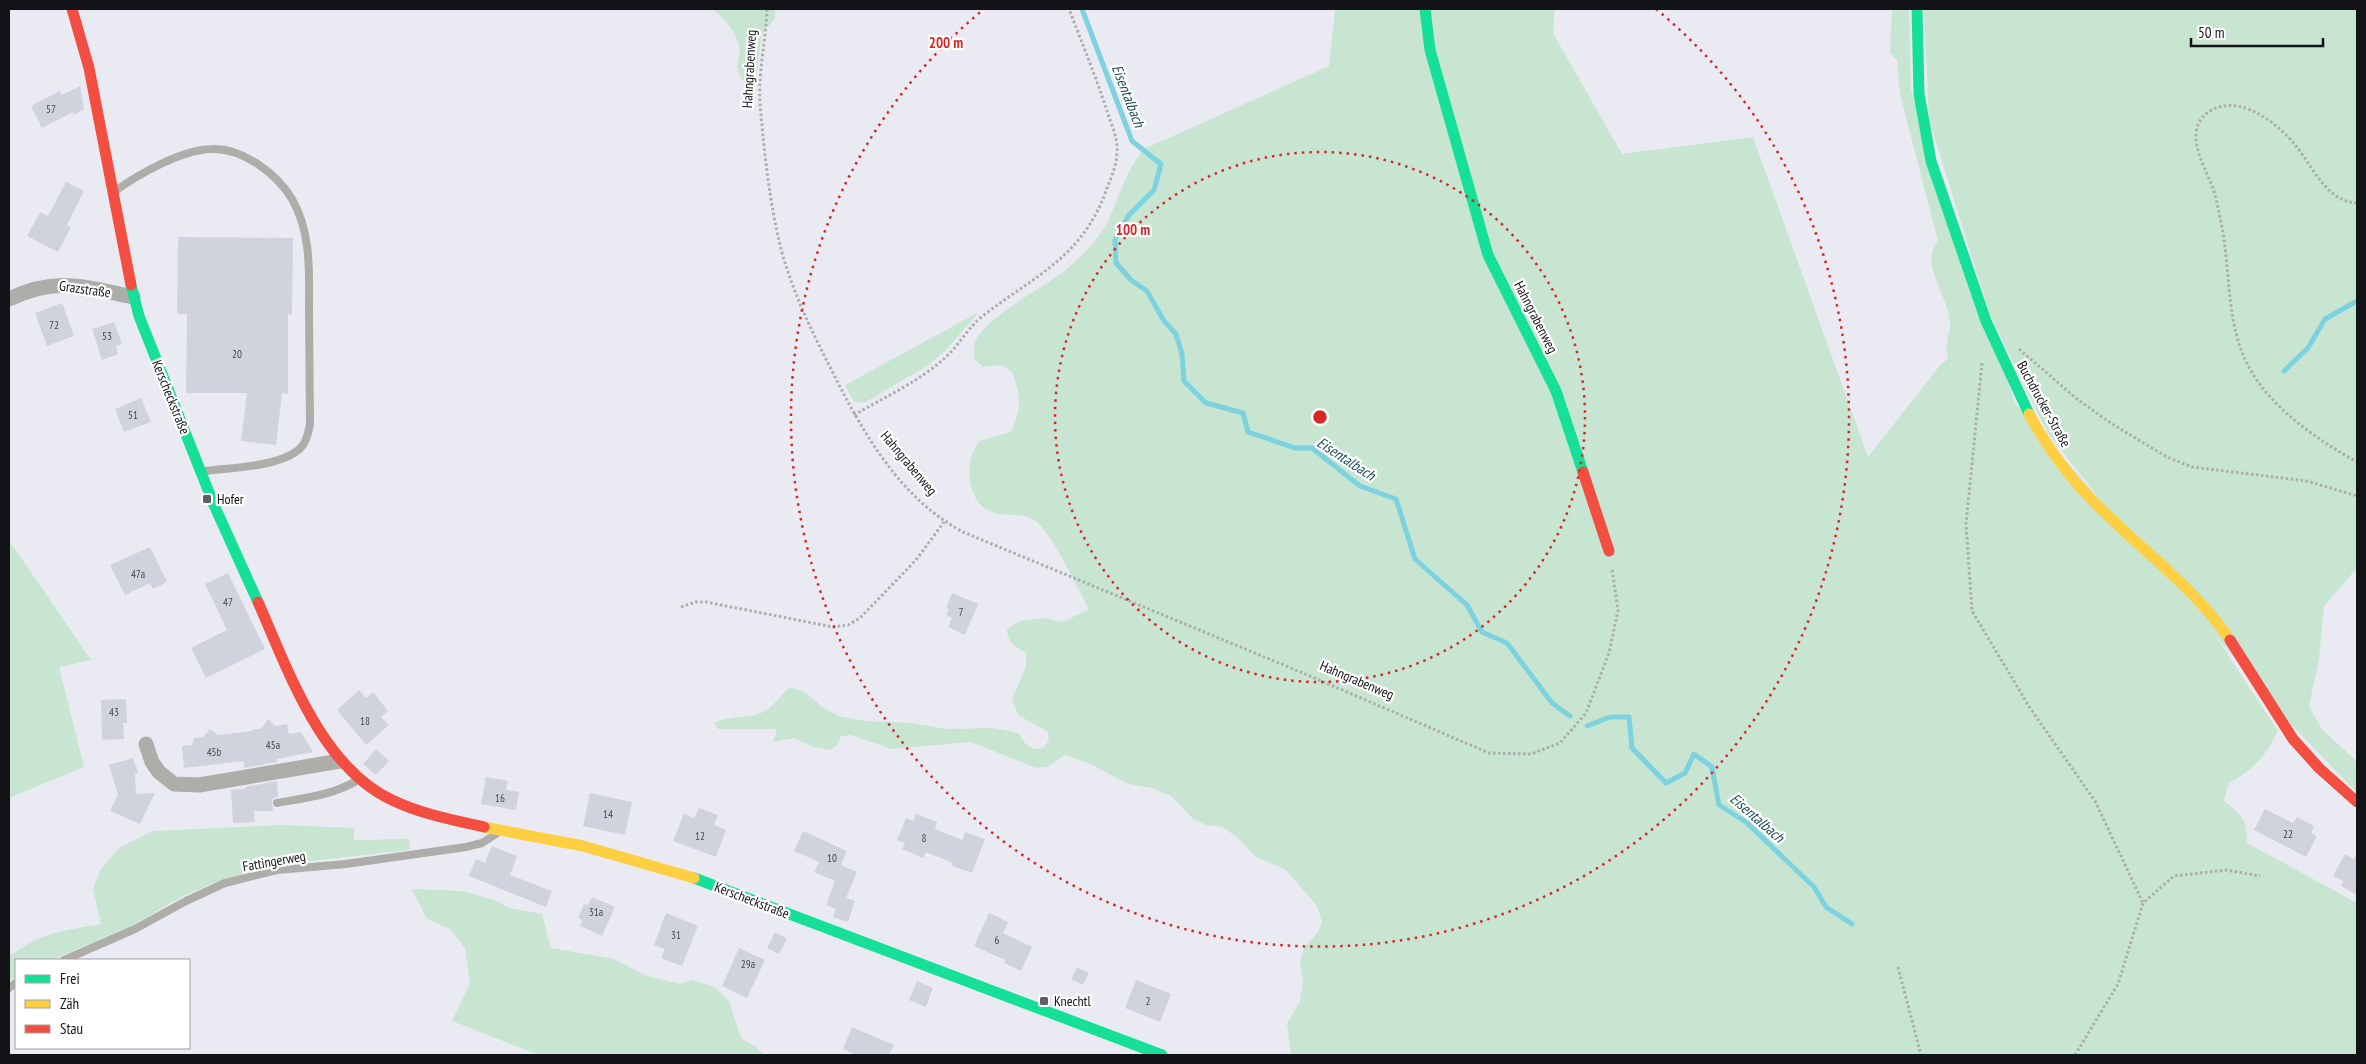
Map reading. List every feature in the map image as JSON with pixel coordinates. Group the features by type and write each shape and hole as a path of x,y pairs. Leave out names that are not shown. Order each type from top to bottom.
{"street":[{"name":"Kerscheckstraße","path":"72,9 89,68 133,297 154,356 201,472 292,678 325,740 340,761 359,780 405,807 500,831 583,846 696,879 1162,1055"},
{"name":"Hahngrabenweg","path":"1425,9 1430,50 1488,255 1556,390 1609,551"},
{"name":"Buchdrucker-Straße","path":"1917,9 1919,90 1922,121 1934,168 1984,317 2008,372 2041,436 2082,490 2209,612 2233,642 2284,727 2317,767 2357,802"},
{"name":"Grazstraße","path":"9,299 31,289 61,284 133,297"},
{"path":"146,744 152,762 159,772 174,784 199,785 340,761"}],"lane":[{"path":"112,193 133,179 190,152 214,148 249,159 273,177 291,197 302,224 309,263 310,424 305,442 298,450 282,459 201,472"},
{"path":"277,803 321,795 347,787 359,780"},
{"name":"Fattingerweg","path":"66,959 135,930 186,901 225,883 277,870 346,864 466,847 487,840 500,831"}],"path":[{"name":"Hahngrabenweg","path":"767,9 760,100 768,176 781,246 808,324 854,415 894,473 919,501 944,522 963,532 1282,664 1489,753 1531,754 1560,743 1586,713 1609,653 1618,610 1609,551"},
{"path":"854,415 930,371 948,356 982,316 1050,269 1073,248 1088,230 1114,171 1117,150 1100,89 1068,9"},
{"path":"2357,203 2340,199 2327,189 2296,145 2263,117 2247,109 2220,107 2207,112 2199,122 2196,134 2215,195 2225,245 2230,304 2238,346 2250,370 2268,393 2296,422 2324,443 2357,462"},
{"path":"2012,343 2077,399 2112,424 2166,457 2192,468 2307,481 2357,496"},
{"path":"1982,357 1978,416 1966,524 1972,612 2030,708 2095,801 2143,903"},
{"path":"681,607 696,602 706,602 833,627 848,626 860,618 916,560 944,522"},
{"path":"2075,1055 2118,984 2143,903 2174,876 2226,870 2260,876"},
{"path":"1898,967 1920,1055"}],"green space":[{"path":"713,9 775,9 775,19 762,33 757,71 751,80 743,81 737,65 740,51 735,35 729,25"},
{"path":"1335,9 1555,9 1553,33 1622,154 1753,137 1868,457 1941,364 1948,359 1949,314 1936,281 1931,260 1933,250 1938,241 1900,94 1897,60 1890,53 1892,9 1909,9 1911,90 2015,403 2203,617 2278,731 2263,756 2228,784 2224,801 2242,818 2246,828 2247,843 2357,903 2357,1055 1291,1055 1287,1024 1300,1001 1303,981 1300,961 1304,948 1317,933 1322,922 1317,906 1286,870 1256,857 1237,837 1222,827 1206,825 1193,819 1171,796 1152,788 1128,784 1093,765 1065,755 1047,767 1036,768 971,742 891,749 851,735 841,736 838,744 831,750 814,747 794,738 773,742 777,729 718,729 714,723 721,720 762,713 771,707 790,687 805,692 822,707 838,716 865,721 911,723 947,729 993,728 1018,733 1025,743 1034,749 1043,748 1049,740 1048,732 1018,715 1012,699 1026,667 1026,653 1012,644 1007,634 1007,629 1019,621 1044,618 1063,622 1089,609 1059,553 1038,523 1031,518 992,512 983,507 976,499 969,473 973,452 979,441 1011,432 1019,408 1019,396 1012,372 1001,365 983,367 974,359 974,348 978,337 1000,315 1059,275 1091,246 1108,221 1127,175 1144,149 1329,66"},
{"path":"1924,9 2357,9 2357,568 2324,606 2319,659 2309,706 2321,728 2357,762 2357,793 2290,723 2102,502 2047,432 1990,315 1929,120"},
{"path":"979,312 944,352 927,366 864,403 854,402 845,385"},
{"path":"9,540 91,660 59,667 84,767 9,798"},
{"path":"283,825 354,828 354,840 410,839 409,850 276,865 224,879 183,896 133,925 53,959 15,959 15,978 9,982 9,957 21,948 53,933 101,924 93,889 100,870 120,847 153,831"},
{"path":"412,889 462,891 494,900 509,908 542,914 551,948 614,959 647,976 680,984 691,980 715,987 729,1001 741,1038 756,1047 764,1055 539,1055 452,1021 470,983 465,948 450,929 427,919"}],"building":[{"path":"80,86 84,109 74,115 73,112 42,128 31,106 60,91 61,95"},
{"path":"66,182 84,191 67,225 71,227 58,252 27,236 40,212 48,216"},
{"path":"178,237 293,238 292,315 288,314 288,394 282,393 276,445 241,441 247,393 186,393 187,314 177,314"},
{"path":"62,303 74,336 47,346 35,313"},
{"path":"114,322 122,344 116,346 118,354 102,360 92,329"},
{"path":"141,398 151,422 124,432 115,409"},
{"path":"150,547 167,582 153,589 150,583 125,595 110,565"},
{"path":"228,573 265,649 206,678 191,648 227,630 205,584"},
{"path":"952,593 978,604 965,635 948,627 952,618 946,615 949,609 946,608"},
{"path":"359,690 366,698 373,692 388,711 381,717 389,725 366,745 337,710"},
{"path":"126,699 127,723 123,723 124,739 102,740 101,700"},
{"path":"268,719 275,726 287,724 289,734 301,732 313,752 277,759 277,762 244,768 244,761 184,768 182,746 192,745 194,738 203,737 210,729 218,735 252,731 262,728"},
{"path":"376,749 389,761 376,775 363,764"},
{"path":"133,758 138,773 135,774 136,794 155,793 140,824 110,811 118,795 109,765"},
{"path":"486,777 508,781 506,790 519,792 516,810 481,804"},
{"path":"277,781 278,797 273,798 273,811 254,811 255,822 233,823 231,790 245,789 245,787"},
{"path":"590,793 632,802 625,835 583,826"},
{"path":"699,808 718,815 714,825 726,830 716,857 673,841 684,814 694,818"},
{"path":"2265,809 2293,823 2297,817 2314,826 2311,833 2317,836 2306,857 2254,830"},
{"path":"916,814 937,822 935,829 962,840 965,832 985,839 972,873 952,866 953,863 926,852 923,858 902,849 905,843 897,840 906,818 913,821"},
{"path":"803,831 847,851 841,865 857,872 846,898 855,901 848,922 833,917 836,909 826,905 835,881 814,872 819,862 794,851"},
{"path":"492,846 517,856 510,875 552,891 546,907 469,876 476,859 485,863"},
{"path":"2345,854 2354,859 2357,854 2357,895 2341,886 2343,881 2333,876"},
{"path":"592,897 615,907 602,936 580,926 582,920 578,918 584,904 588,905"},
{"path":"666,913 698,926 682,966 661,958 665,949 654,945"},
{"path":"989,913 1008,922 1003,933 1032,947 1021,971 1004,963 1005,960 974,946"},
{"path":"775,932 787,939 779,954 767,948"},
{"path":"739,948 765,960 747,998 722,986"},
{"path":"1077,967 1089,973 1083,985 1071,979"},
{"path":"1136,980 1171,994 1160,1022 1125,1008"},
{"path":"917,981 933,988 926,1007 909,1000"},
{"path":"852,1027 894,1045 889,1055 856,1055 843,1049"}],"waterway":[{"name":"Eisentalbach","path":"1082,9 1132,141 1161,164 1154,190 1129,215 1115,240 1116,263 1131,280 1147,291 1164,321 1176,334 1182,354 1184,381 1206,403 1243,413 1248,432 1295,448 1312,448 1360,486 1396,499 1415,559 1467,605 1482,632 1507,643 1552,703 1570,716"},
{"path":"2284,371 2308,348 2325,319 2357,301"},
{"name":"Eisentalbach","path":"1587,726 1610,717 1629,717 1632,748 1666,783 1685,773 1694,754 1712,767 1719,805 1746,822 1814,887 1826,907 1852,924"}],"traffic: fast":[{"path":"1425,9 1430,50 1488,255 1556,391 1583,472"},
{"path":"1917,9 1919,94 1931,161 1986,321 2029,414"},
{"path":"131,285 139,316 214,505 258,602"},
{"path":"694,878 1162,1055"}],"traffic: slow":[{"path":"2029,414 2044,440 2070,476 2117,525 2185,587 2216,621 2230,640"},
{"path":"484,827 583,846 694,878"}],"traffic: jam":[{"path":"72,9 89,68 131,285"},
{"path":"1583,472 1609,551"},
{"path":"258,602 295,686 326,741 345,765 367,785 403,805 426,813 484,827"},
{"path":"2230,640 2293,739 2319,768 2357,802"}],"place":[{"name":"Hofer","path":"207,499"},
{"name":"Knechtl","path":"1044,1001"}]}
